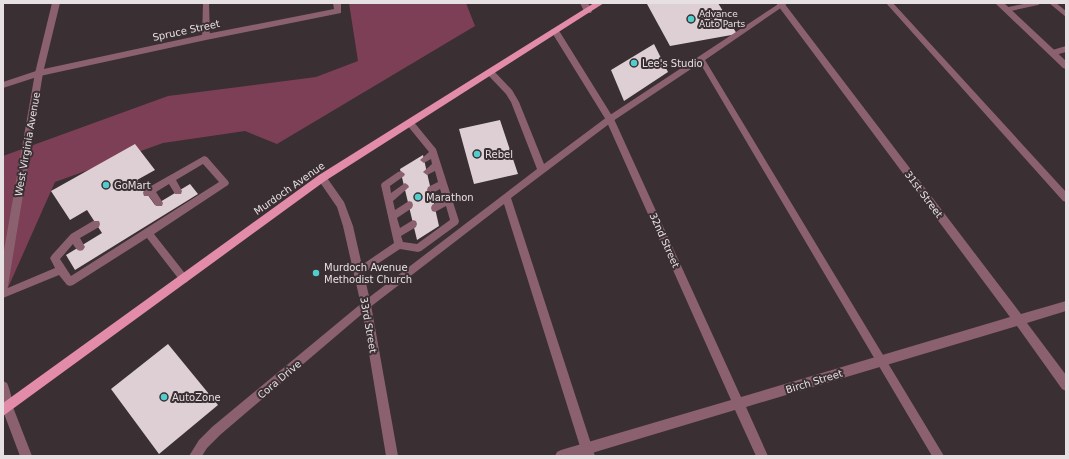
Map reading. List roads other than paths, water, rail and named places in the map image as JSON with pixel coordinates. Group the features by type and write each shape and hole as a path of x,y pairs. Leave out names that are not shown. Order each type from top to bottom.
{"main road":[{"name":"Murdoch Avenue","path":"5,408 322,178 555,31 586,7 600,3"}],"street":[{"name":"West Virginia Avenue","path":"3,286 39,73 56,3"},
{"path":"999,3 1066,66"},
{"name":"31st Street","path":"782,4 1066,385"},
{"name":"Spruce Street","path":"3,85 39,73 338,7"},
{"name":"32nd Street","path":"555,31 610,119 762,456"},
{"name":"33rd Street","path":"322,178 343,208 366,305 392,456"},
{"name":"Birch Street","path":"561,456 588,452 738,403 1066,306"},
{"path":"3,387 5,408 26,456"}],"lane":[{"path":"206,3 206,37"},
{"path":"889,3 1066,198"},
{"path":"1006,10 1038,3"},
{"path":"1052,3 1066,15"},
{"name":"Cora Drive","path":"195,456 203,444 216,431 366,305 506,197 610,119 702,59 782,4"},
{"path":"1052,53 1066,50"},
{"path":"702,59 880,361 938,456"},
{"path":"490,72 509,92 515,102 542,170"},
{"path":"359,272 399,245 418,248 455,221 432,149 410,123"},
{"path":"424,160 433,154"},
{"path":"96,224 74,237 55,258 61,270 70,282 91,264 137,236 148,233 169,216 189,203 225,183 204,159 171,180 148,192 159,203"},
{"path":"427,172 437,165"},
{"path":"399,245 385,185 402,174"},
{"path":"171,180 178,191"},
{"path":"431,190 443,183"},
{"path":"388,200 405,187"},
{"path":"506,197 588,452"},
{"path":"435,208 448,200"},
{"path":"392,217 409,205"},
{"path":"396,235 413,224"},
{"path":"148,233 184,278"},
{"path":"74,237 80,247"},
{"path":"3,294 61,270"}],"place":[{"name":"Advance Auto Parts","path":"691,19"},
{"name":"Lee's Studio","path":"634,63"},
{"name":"Rebel","path":"477,154"},
{"name":"GoMart","path":"106,185"},
{"name":"Marathon","path":"418,197"},
{"name":"Murdoch Avenue Methodist Church","path":"316,273"},
{"name":"AutoZone","path":"164,397"}]}
